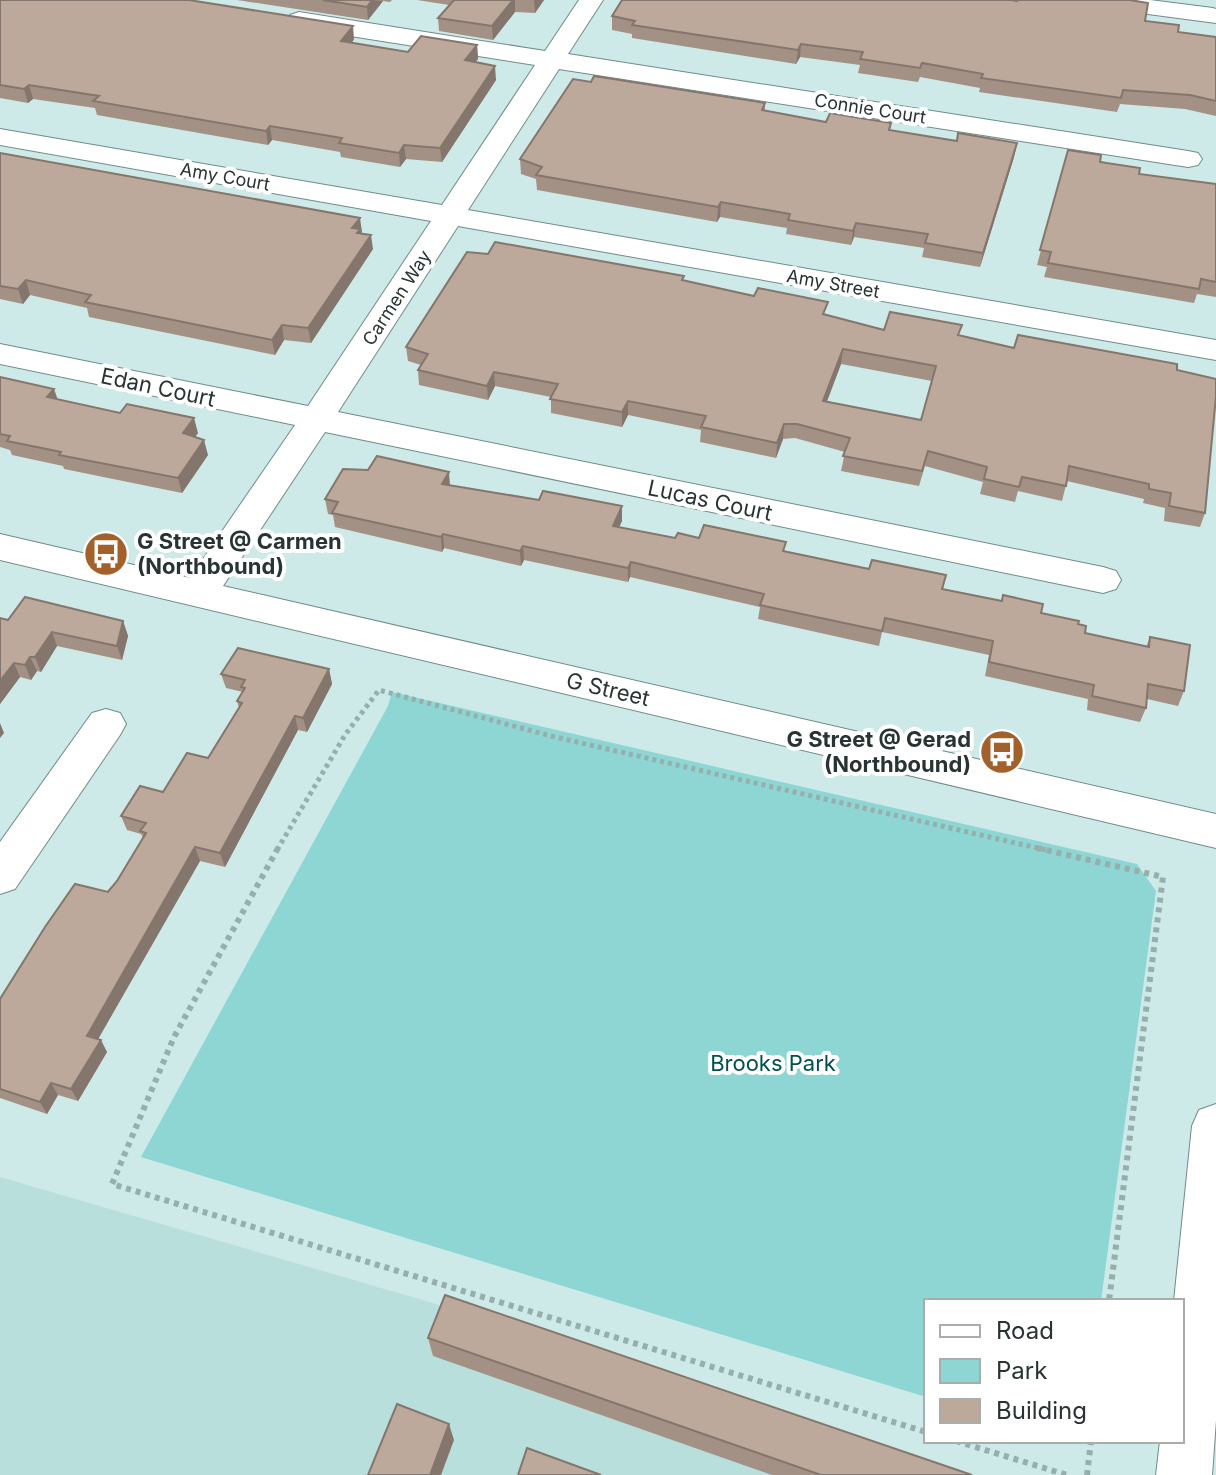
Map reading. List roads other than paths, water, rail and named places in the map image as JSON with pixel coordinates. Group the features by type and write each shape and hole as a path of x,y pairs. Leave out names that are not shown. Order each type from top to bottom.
{"street":[{"name":"Carmen Way","path":"199,593 591,0"},
{"path":"1095,0 1213,16"},
{"name":"Connie Court","path":"277,17 1188,159"},
{"name":"Amy Court","path":"0,137 449,217"},
{"name":"Amy Street","path":"449,217 1216,350"},
{"name":"Edan Court","path":"0,354 316,420"},
{"name":"Lucas Court","path":"316,420 1103,580"},
{"name":"G Street","path":"0,547 1216,831"},
{"path":"0,876 106,724"},
{"path":"1184,1475 1216,1126"}],"place":[{"name":"G Street @ Carmen (Northbound)","path":"106,554"},
{"name":"G Street @ Gerad (Northbound)","path":"1002,752"}],"park label":[{"name":"Brooks Park","path":"773,1063"}]}
